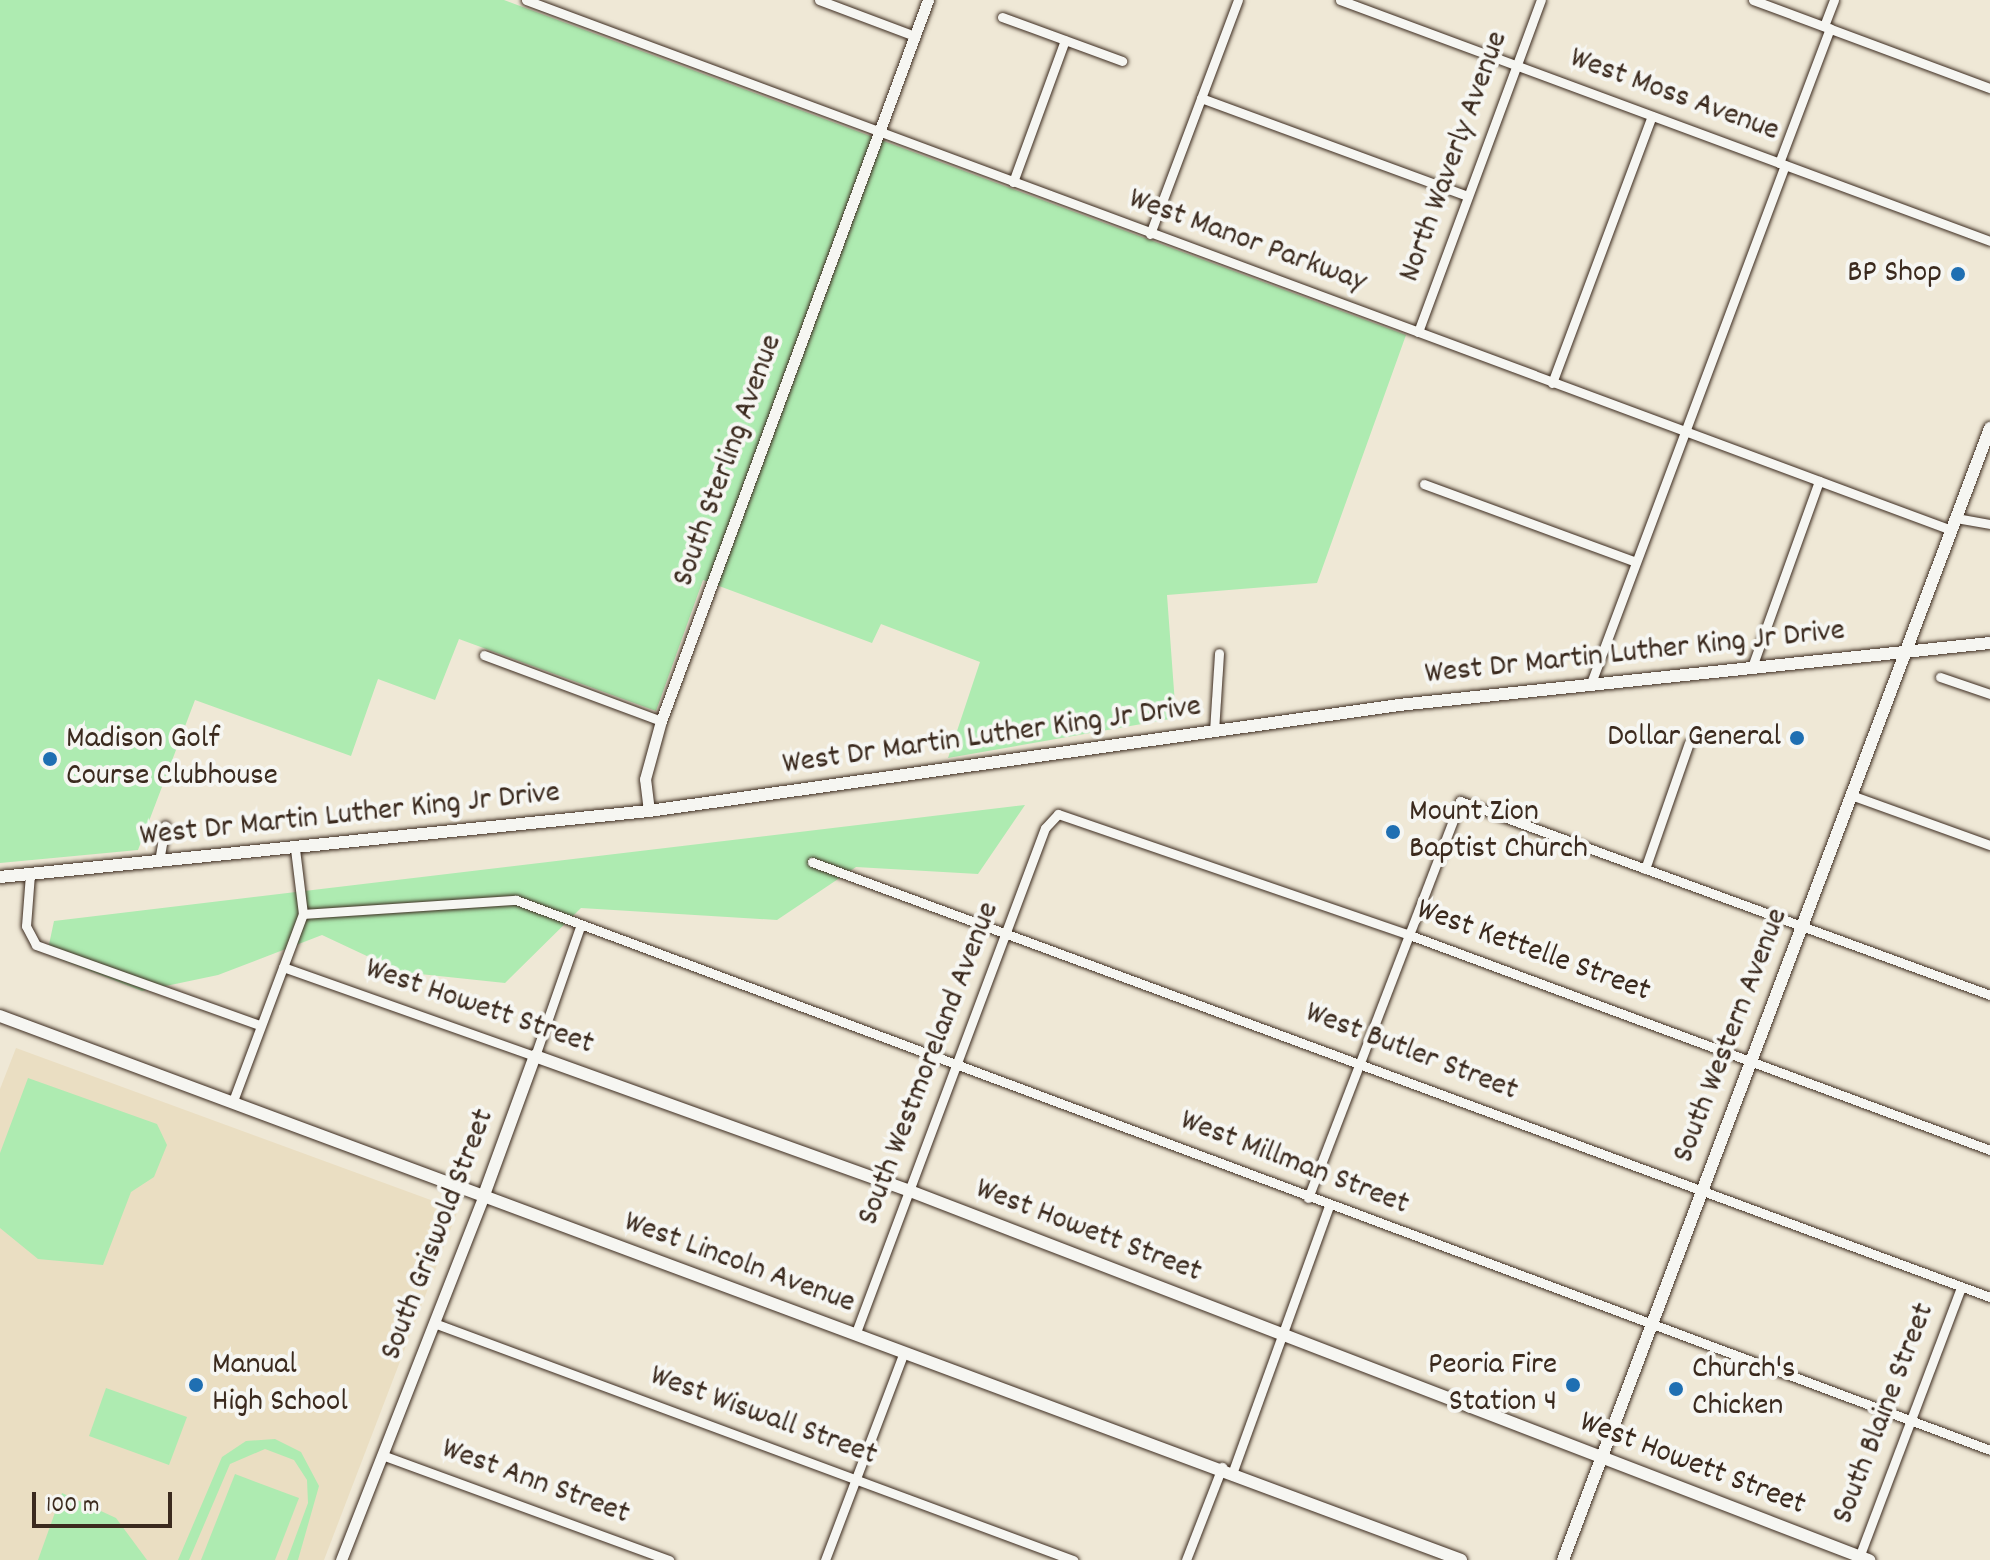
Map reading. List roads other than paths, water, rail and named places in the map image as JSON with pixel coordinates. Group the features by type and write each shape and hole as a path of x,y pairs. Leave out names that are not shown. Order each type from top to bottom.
{"main road":[{"name":"South Western Avenue","path":"1563,1560 1990,428"},
{"name":"West Dr Martin Luther King Jr Drive","path":"0,877 649,811 1214,731 1591,683 1990,643"},
{"name":"West Lincoln Avenue","path":"0,1016 855,1335 1227,1469 1461,1560"},
{"name":"West Howett Street","path":"535,1056 910,1191 1862,1559"},
{"name":"South Griswold Street","path":"484,1195 535,1056"}],"street":[{"name":"West Manor Parkway","path":"526,0 1819,481 1954,524 1990,524"},
{"path":"819,0 915,36"},
{"name":"South Sterling Avenue","path":"649,811 645,779 661,721 928,0"},
{"path":"1150,234 1238,0"},
{"name":"West Moss Avenue","path":"1340,0 1990,241"},
{"name":"North Waverly Avenue","path":"1418,332 1541,0"},
{"path":"1753,0 1990,88"},
{"path":"1591,683 1633,561 1782,164 1834,0"},
{"path":"1002,17 1122,61"},
{"path":"1013,182 1065,40"},
{"path":"1201,98 1468,196"},
{"path":"1552,383 1652,116"},
{"path":"1752,667 1819,481"},
{"path":"1424,484 1633,561"},
{"path":"1214,731 1219,653"},
{"path":"484,655 661,721"},
{"path":"1940,677 1990,694"},
{"path":"1645,869 1689,743"},
{"path":"1851,795 1990,845"},
{"path":"1308,1198 1358,1060 1460,801 1800,929 1990,995"},
{"name":"West Kettelle Street","path":"1056,815 1078,815 1990,1150"},
{"name":"South Westmoreland Avenue","path":"855,1335 1008,930 1056,815"},
{"path":"159,861 165,826"},
{"path":"233,1101 303,914 295,849"},
{"name":"West Butler Street","path":"812,862 1008,930 1701,1192 1990,1297"},
{"path":"30,874 26,926 36,945 260,1025"},
{"name":"West Millman Street","path":"303,914 494,896 957,1063 1650,1327 1990,1450"},
{"name":"South Griswold Street","path":"535,1056 580,927"},
{"name":"West Howett Street","path":"283,967 535,1056"},
{"name":"South Griswold Street","path":"341,1560 484,1195"},
{"path":"1186,1560 1283,1334 1329,1206"},
{"name":"South Blaine Street","path":"1862,1559 1961,1287"},
{"name":"West Wiswall Street","path":"434,1323 1073,1560"},
{"path":"825,1560 904,1352"},
{"name":"West Ann Street","path":"382,1455 669,1560"}],"place":[{"name":"BP Shop","path":"1958,274"},
{"name":"Dollar General","path":"1797,738"},
{"name":"Madison Golf Course Clubhouse","path":"50,759"},
{"name":"Mount Zion Baptist Church","path":"1393,832"},
{"name":"Manual High School","path":"196,1385"},
{"name":"Peoria Fire Station 4","path":"1573,1385"},
{"name":"Church's Chicken","path":"1676,1389"}]}
